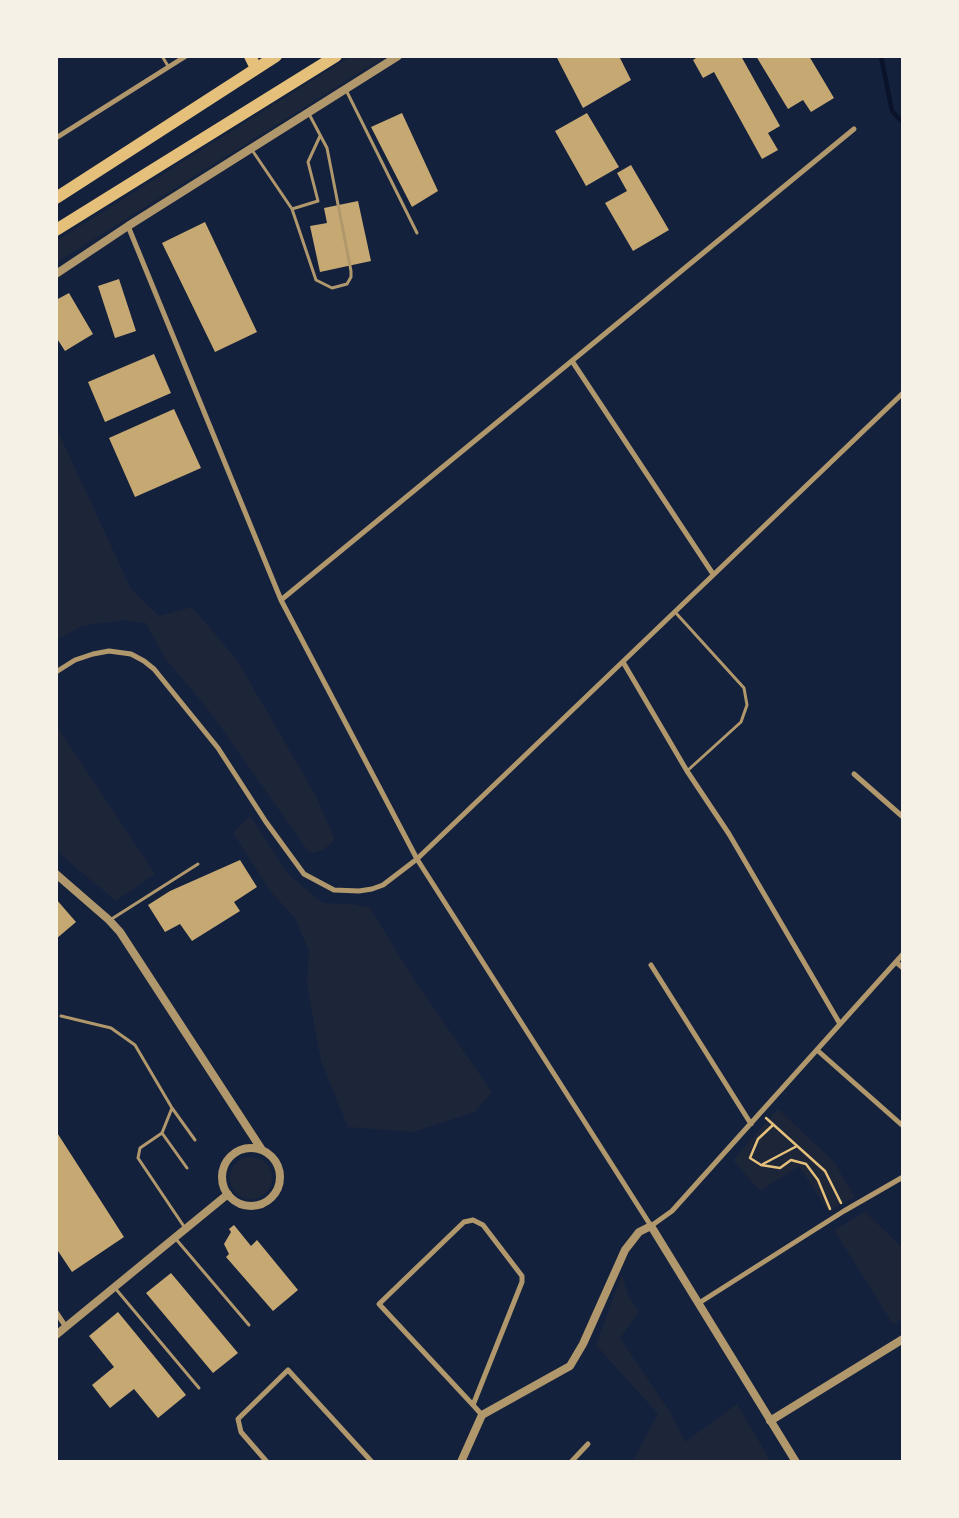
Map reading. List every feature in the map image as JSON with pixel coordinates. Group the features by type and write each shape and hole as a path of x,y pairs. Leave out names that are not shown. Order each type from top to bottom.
{"highway":[{"path":"250,56 256,68"},
{"path":"56,198 276,56"},
{"path":"56,230 336,56"}],"street":[{"path":"56,138 186,56"},
{"path":"56,274 128,226 398,56"},
{"path":"281,600 854,129"},
{"path":"128,226 281,600 417,859 699,1302 796,1462"},
{"path":"572,361 713,574"},
{"path":"56,672 75,660 109,651 131,654 154,669 235,770 295,865 304,874 324,886 347,891 372,889 383,885 417,859 903,393"},
{"path":"623,662 687,770 729,834 840,1024"},
{"path":"854,774 903,817"},
{"path":"56,874 110,920 262,1150 276,1162 280,1172 277,1190 263,1203 254,1206 244,1205 228,1194 222,1177 228,1160 244,1149 262,1150"},
{"path":"461,1462 482,1415 570,1366 583,1344 625,1250 639,1232 672,1211 903,954"},
{"path":"896,962 903,968"},
{"path":"651,965 750,1124"},
{"path":"817,1050 903,1126"},
{"path":"699,1302 844,1211 903,1177"},
{"path":"56,1335 228,1194"},
{"path":"473,1406 522,1282 522,1276 483,1225 473,1220 464,1222 379,1304 473,1406 482,1415"},
{"path":"56,1312 66,1327"},
{"path":"770,1421 903,1340"},
{"path":"267,1462 240,1432 238,1419 288,1370 372,1462"},
{"path":"570,1462 588,1444"}],"lane":[{"path":"162,56 169,67"},
{"path":"346,89 417,234"},
{"path":"252,149 292,209 316,280 332,288 347,284 352,276 327,148 308,112"},
{"path":"292,209 318,201 308,162 320,135"},
{"path":"675,612 744,688 747,705 741,722 687,770"},
{"path":"110,920 198,864"},
{"path":"61,1016 102,1025 124,1035 135,1045 172,1108 195,1140"},
{"path":"172,1108 162,1133 140,1148 138,1158 186,1229"},
{"path":"162,1133 186,1168"},
{"path":"175,1238 249,1325"},
{"path":"115,1288 199,1388"}],"path":[{"path":"760,1113 825,1171 844,1211"},
{"path":"773,1125 761,1135 750,1154 752,1161 761,1165 780,1168 791,1160 806,1164 818,1180 834,1218"},
{"path":"761,1165 797,1146"}],"shaded area":[{"path":"351,56 386,56 56,263 56,241"},
{"path":"56,427 131,589 159,616 192,607 237,660 315,794 335,840 323,850 313,853 308,851 211,713 164,657 146,623 123,620 82,626 56,640"},
{"path":"56,725 155,874 116,901 56,851"},
{"path":"250,816 288,874 323,903 353,904 370,908 415,981 492,1092 475,1112 413,1132 348,1127 321,1061 307,984 309,951 295,918 271,892 233,833"},
{"path":"778,1109 834,1162 855,1197 828,1211 799,1166 760,1191 733,1160"},
{"path":"255,1157 263,1160 269,1166 272,1178 269,1190 263,1196 247,1199 239,1196 233,1190 230,1174 233,1166 239,1160"},
{"path":"865,1212 903,1248 903,1318 893,1324 834,1230"},
{"path":"622,1274 628,1295 639,1312 620,1338 670,1412 685,1442 737,1404 771,1462 632,1462 658,1414 596,1345"}],"building":[{"path":"556,56 619,56 631,80 583,108"},
{"path":"699,56 741,56 780,126 768,133 778,150 762,159 714,72 703,78 693,60"},
{"path":"756,56 809,56 834,98 811,112 803,100 788,109"},
{"path":"402,113 438,191 412,207 371,127"},
{"path":"587,113 619,167 586,186 555,131"},
{"path":"631,165 669,230 633,251 605,203 627,191 617,173"},
{"path":"358,201 371,261 320,272 310,226 327,223 324,208"},
{"path":"205,222 257,332 215,352 162,243"},
{"path":"119,279 136,331 115,338 98,286"},
{"path":"69,293 93,334 65,351 56,337 56,300"},
{"path":"154,354 171,393 105,422 88,382"},
{"path":"174,409 201,468 135,497 109,438"},
{"path":"240,860 257,887 234,902 240,911 192,941 180,924 165,932 148,905 170,891"},
{"path":"56,899 76,922 56,939"},
{"path":"56,1131 124,1237 72,1272 56,1248"},
{"path":"234,1225 251,1246 257,1240 298,1290 273,1311 226,1257 229,1254 224,1244 231,1232 229,1229"},
{"path":"171,1273 238,1353 213,1373 146,1293"},
{"path":"118,1312 186,1395 158,1418 134,1389 110,1408 92,1385 114,1367 89,1336"}],"waterway":[{"path":"881,56 892,111 903,123"}]}
